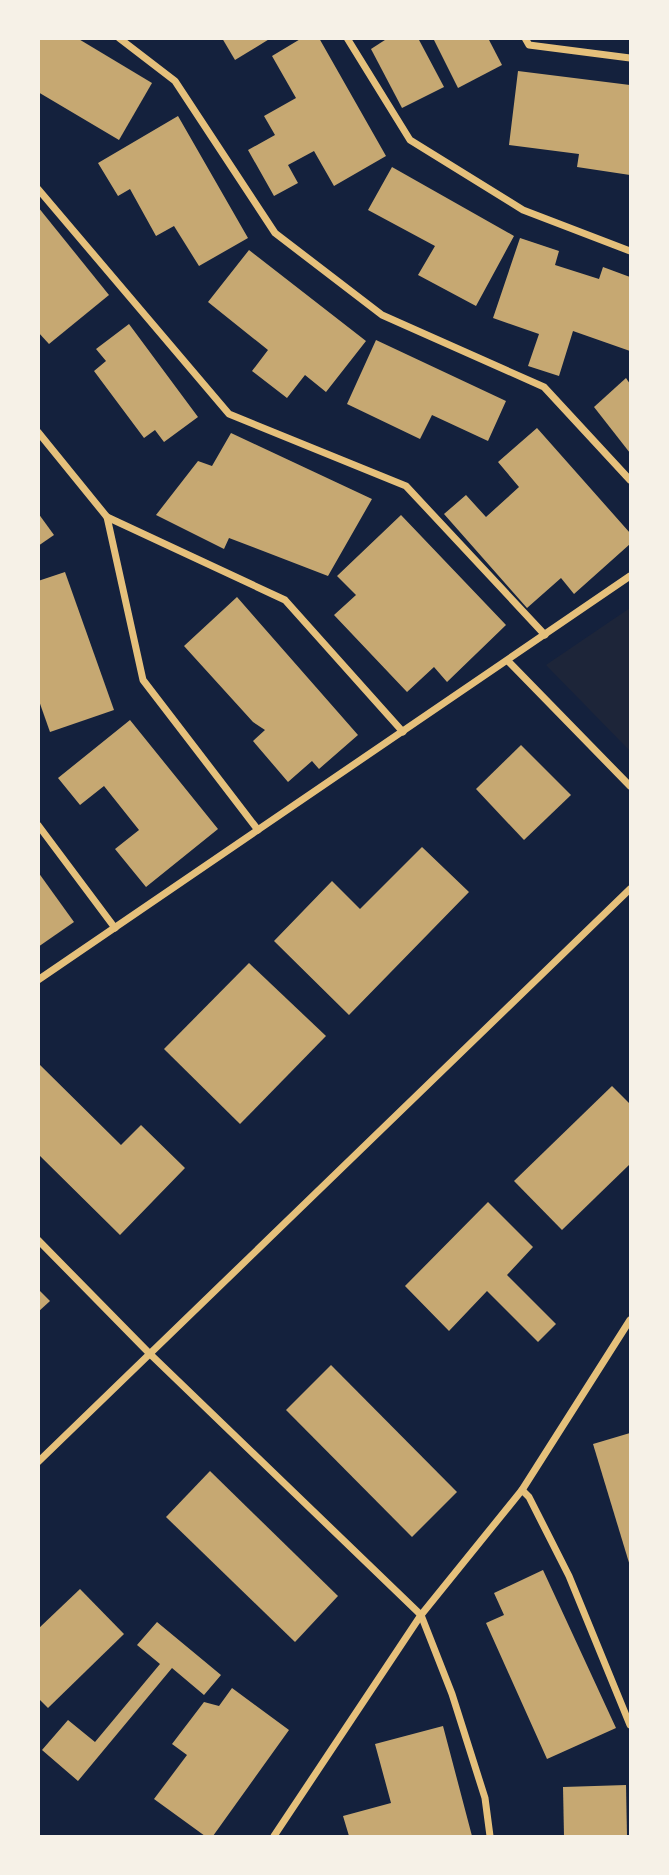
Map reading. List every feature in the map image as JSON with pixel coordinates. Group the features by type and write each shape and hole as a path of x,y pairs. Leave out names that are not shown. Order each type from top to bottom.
{"street":[{"path":"119,38 175,81 275,233 382,315 544,387 631,480"},
{"path":"347,38 410,140 523,210 631,251"},
{"path":"525,38 529,45 631,58"},
{"path":"38,189 229,414 406,486 545,635"},
{"path":"38,432 107,517 285,600 403,732"},
{"path":"107,517 143,680 258,830"},
{"path":"38,980 631,576"},
{"path":"508,661 631,786"},
{"path":"38,825 115,928"},
{"path":"38,1462 455,1062 631,889"},
{"path":"38,1240 149,1353 421,1615 452,1694 485,1798 490,1836"},
{"path":"274,1836 421,1615 522,1490 631,1320"},
{"path":"522,1490 530,1497 569,1576 631,1725"}],"shaded area":[{"path":"630,608 630,751 546,665"}],"building":[{"path":"38,38 77,38 152,83 119,140 38,92"},
{"path":"222,38 271,38 235,60"},
{"path":"302,38 319,38 386,156 334,186 314,151 288,165 298,183 274,196 248,150 275,135 264,116 296,98 272,56"},
{"path":"388,38 418,38 444,87 402,108 371,49"},
{"path":"433,38 488,38 502,65 458,88"},
{"path":"518,71 630,85 630,175 577,167 579,154 509,145"},
{"path":"178,116 248,238 199,266 174,226 156,236 130,189 118,196 98,163"},
{"path":"392,167 514,236 476,306 418,275 435,246 368,210"},
{"path":"38,207 109,295 49,344 38,332"},
{"path":"520,238 559,251 555,265 599,279 603,267 630,277 630,351 573,331 559,376 528,366 539,334 493,318"},
{"path":"249,250 366,341 326,392 305,375 287,398 252,371 268,350 208,302"},
{"path":"129,324 198,417 164,442 155,430 144,438 94,371 106,361 96,349"},
{"path":"376,340 506,401 488,441 432,415 420,439 347,404"},
{"path":"626,378 630,384 630,453 594,407"},
{"path":"537,428 630,533 630,544 574,594 561,578 527,608 444,514 466,495 486,517 519,487 498,462"},
{"path":"231,433 372,499 328,576 229,538 224,549 156,515 198,461 212,466"},
{"path":"38,513 54,535 38,546"},
{"path":"401,515 506,625 447,682 434,667 407,692 334,615 356,595 337,576"},
{"path":"65,572 114,710 50,732 38,698 38,581"},
{"path":"237,597 358,735 319,769 312,761 288,782 253,741 265,730 253,722 184,646"},
{"path":"130,720 218,829 146,887 115,849 139,830 104,786 80,805 58,778"},
{"path":"521,745 571,795 524,840 476,789"},
{"path":"422,847 469,892 349,1015 274,941 332,881 360,909"},
{"path":"38,872 74,922 38,947"},
{"path":"249,963 326,1036 240,1124 164,1049"},
{"path":"38,1063 121,1145 141,1125 185,1168 120,1235 38,1154"},
{"path":"612,1086 630,1104 630,1164 562,1230 514,1181"},
{"path":"488,1202 533,1247 507,1275 556,1324 538,1342 487,1291 449,1331 405,1286"},
{"path":"38,1289 50,1301 38,1312"},
{"path":"331,1365 457,1492 412,1537 286,1410"},
{"path":"630,1433 630,1566 593,1444"},
{"path":"210,1471 338,1596 295,1642 166,1517"},
{"path":"543,1570 616,1728 547,1759 486,1623 504,1615 494,1593"},
{"path":"80,1589 124,1634 48,1708 38,1698 38,1629"},
{"path":"157,1622 221,1675 204,1695 172,1668 78,1781 42,1750 68,1720 95,1742 160,1664 137,1645"},
{"path":"232,1688 289,1730 213,1836 205,1836 154,1799 187,1755 172,1744 204,1702 219,1706"},
{"path":"443,1726 472,1836 349,1836 343,1816 391,1803 375,1744"},
{"path":"626,1785 627,1836 564,1836 563,1787"}]}
